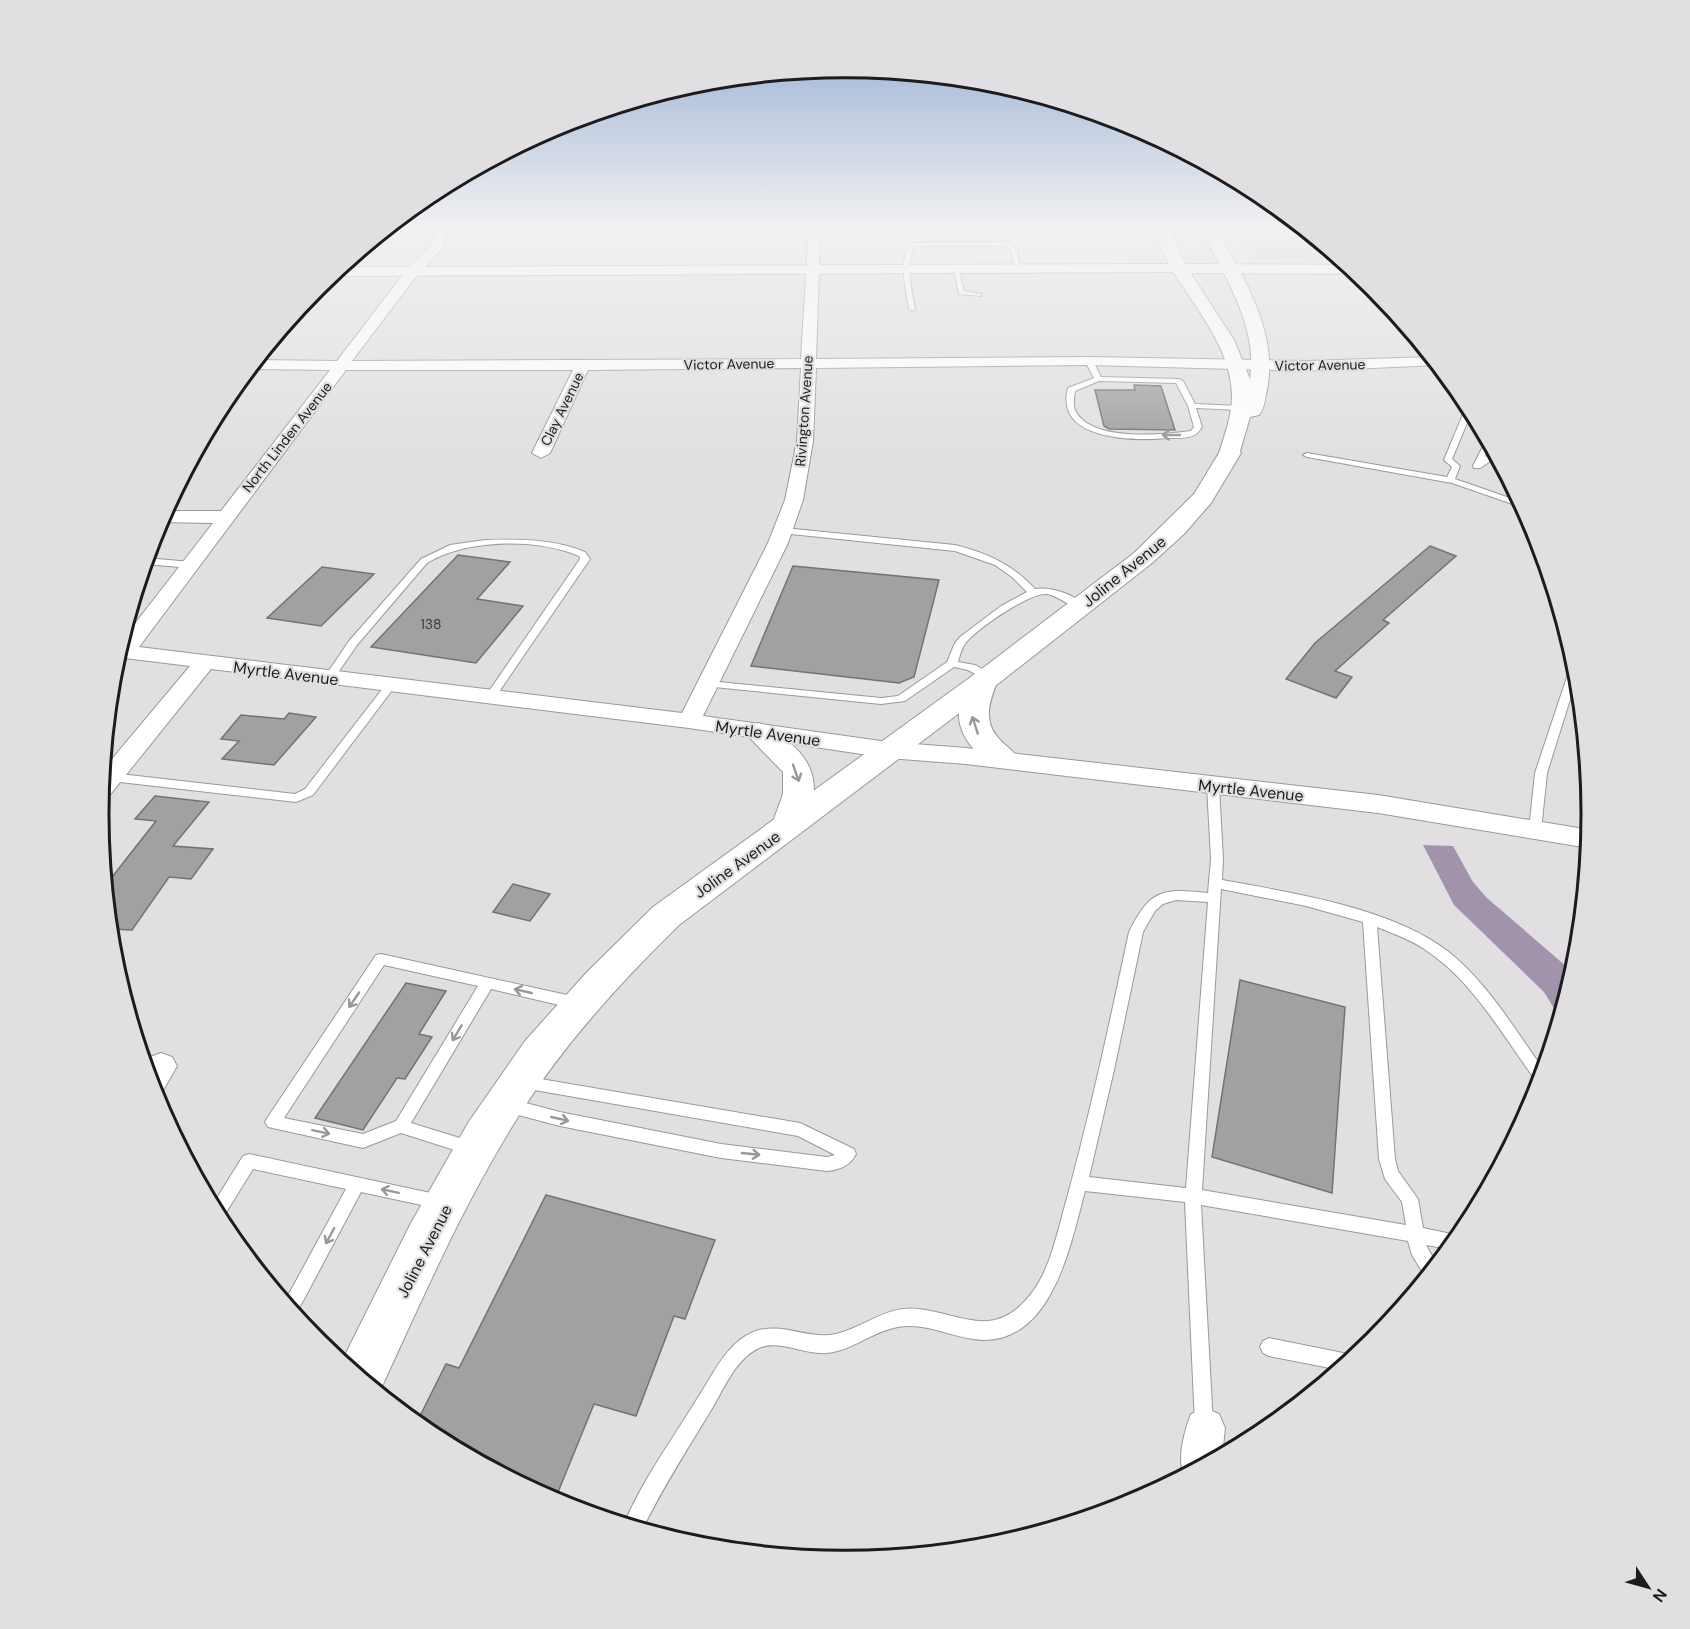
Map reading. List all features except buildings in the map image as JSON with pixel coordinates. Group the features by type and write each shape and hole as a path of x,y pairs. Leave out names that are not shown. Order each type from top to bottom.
{"main road":[{"path":"1203,301 1233,361 1241,386 1240,408 1230,453"},
{"path":"1243,301 1250,319 1260,362"},
{"name":"Joline Avenue","path":"363,1371 448,1204 511,1093 556,1031 618,961 666,916 986,679 1082,606 1175,529 1203,498 1252,412 1260,362"}],"street":[{"name":"North Linden Avenue","path":"130,639 191,565 391,301"},
{"name":"Rivington Avenue","path":"689,722 784,531 802,464 811,301"},
{"name":"Victor Avenue","path":"262,365 583,366 1089,361 1425,361"},
{"name":"Clay Avenue","path":"541,453 583,366"},
{"path":"172,517 226,516"},
{"name":"Myrtle Avenue","path":"127,652 689,722 888,750 1005,760 1412,809 1535,830"},
{"path":"110,779 204,663"},
{"path":"986,679 971,712 974,724 984,743 1005,760"},
{"path":"759,732 791,760 800,781 800,795 788,827"},
{"path":"1535,830 1581,838"},
{"path":"1202,1458 1205,1428"}],"lane":[{"path":"911,301 912,309"},
{"path":"1089,361 1098,379"},
{"path":"1098,379 1179,381 1192,406 1198,427 1193,433 1109,435 1095,431 1077,421 1068,400 1071,390 1098,379"},
{"path":"1192,406 1240,408"},
{"path":"1465,418 1448,460 1456,466 1476,468 1489,458"},
{"path":"1468,485 1484,449"},
{"path":"1307,455 1450,480 1512,503"},
{"path":"1450,480 1456,466"},
{"path":"784,531 955,548 977,553 1015,572 1032,592"},
{"path":"329,678 364,630 424,561 437,552 460,545 492,542 541,544 582,554 585,559 573,578 490,698"},
{"path":"154,562 191,565"},
{"path":"708,684 882,701 901,699 952,664 960,643 964,639 998,613 1032,592 1046,591 1082,606"},
{"path":"952,664 971,667 986,679"},
{"path":"1535,830 1541,773 1569,685"},
{"path":"110,784 296,798 309,792 391,686"},
{"path":"1205,1428 1194,1196 1217,859 1213,786"},
{"path":"636,1521 648,1494 727,1366 746,1346 762,1336 779,1336 811,1344 830,1344 899,1318 913,1318 977,1331 998,1330 1015,1324 1031,1309 1044,1290 1056,1261 1088,1153 1136,932 1144,913 1154,901 1164,896 1215,890 1305,901 1370,921 1420,940 1452,962 1535,1069"},
{"path":"1370,921 1387,1159 1391,1174 1410,1199 1418,1249 1427,1265"},
{"path":"487,983 400,1126 363,1141 273,1122 381,959 580,1004"},
{"path":"511,1093 800,1130 848,1154 837,1163 827,1164 721,1151 560,1119 511,1093"},
{"path":"400,1126 477,1150"},
{"path":"221,1206 249,1161 448,1204"},
{"path":"294,1303 357,1184"},
{"path":"1079,1184 1194,1196 1445,1240"},
{"path":"1269,1347 1338,1362"}],"shaded area":[{"path":"1423,845 1453,846 1473,882 1487,898 1565,965 1555,1009 1544,992 1454,905"}]}
